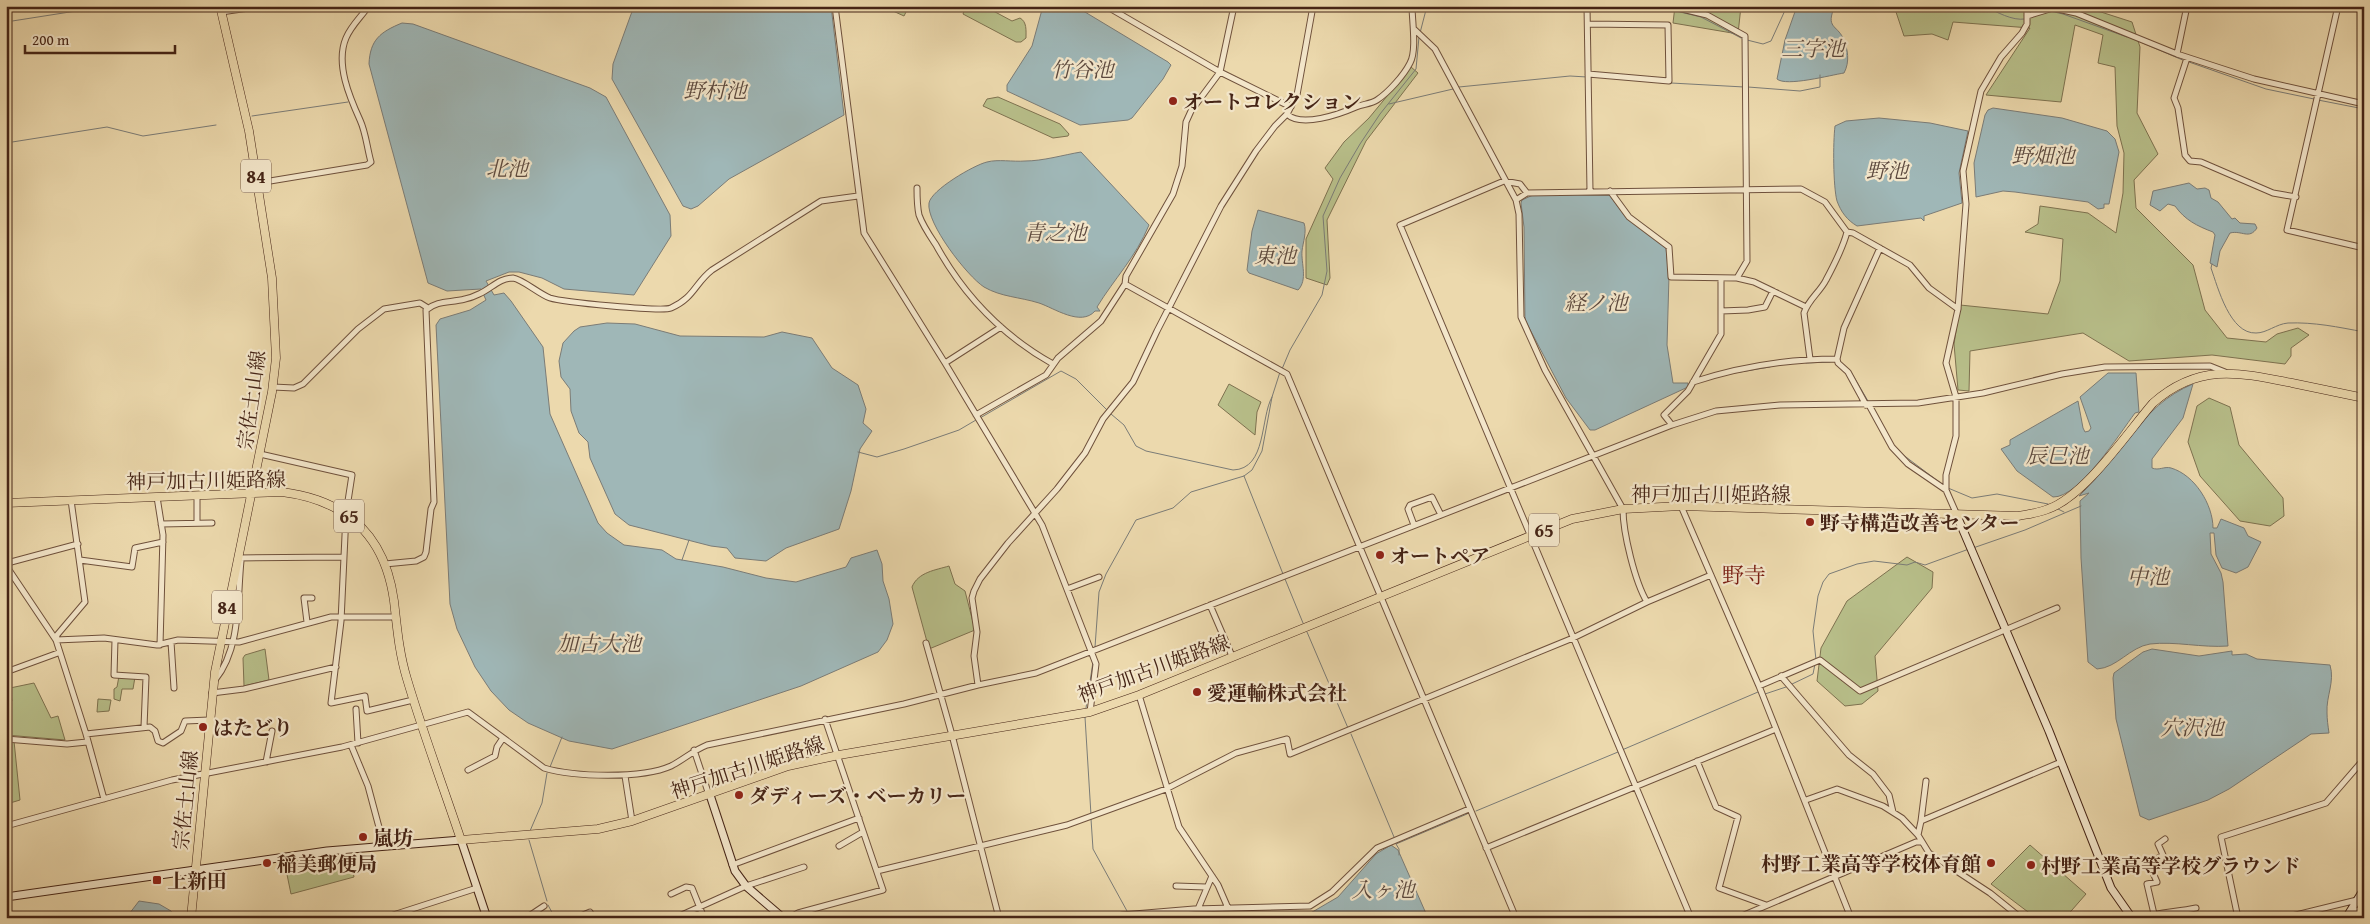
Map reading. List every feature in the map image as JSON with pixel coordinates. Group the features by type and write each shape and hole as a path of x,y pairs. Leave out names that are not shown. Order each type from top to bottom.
{"main road":[{"name":"宗佐土山線","path":"191,918 212,692 220,642 240,558 273,387 276,358 272,278 258,183 249,131 220,9"},
{"name":"神戸加古川姫路線","path":"6,503 282,492 303,495 331,504 346,514 370,538 385,564 394,600 395,617 406,676 461,840 598,829 632,821 788,766 839,755 1090,712 1139,695 1381,595 1572,519 1623,509 1681,506 1957,516 2018,516 2049,509 2062,502 2088,481 2153,403 2163,394 2192,380 2207,375 2227,372 2250,374 2364,398"},
{"path":"1957,516 2006,630 2111,888 2132,918"},
{"path":"710,795 732,865 746,886 783,918"},
{"path":"6,897 327,850 461,840 487,918"},
{"path":"2346,918 2364,889"}],"street":[{"path":"220,9 263,6"},
{"path":"303,6 370,7"},
{"path":"835,6 864,233 1035,511 1096,664 1090,712"},
{"path":"1106,6 1220,72 1291,107"},
{"path":"978,417 1046,375 1053,364 1101,321 1125,284 1126,276 1172,194 1182,166 1186,122 1191,111 1220,72 1234,6"},
{"path":"978,685 974,656 977,632 972,598 974,591 1008,544 1035,511 1057,489 1085,453 1108,412 1133,382 1168,308 1221,206 1256,151 1287,114 1297,95 1313,6"},
{"path":"1287,114 1291,118 1307,120 1347,112 1376,101 1387,91 1411,62 1415,30 1412,6"},
{"path":"1587,6 1590,191"},
{"path":"1670,6 1707,15 1745,36 1747,261 1737,278"},
{"path":"1957,516 1946,490 1946,475 1956,436 1956,397 1946,364 1958,309 1966,204 1963,170 1978,101 1988,77 2027,24 2027,6"},
{"path":"2177,54 2187,6"},
{"path":"2338,6 2288,230 2364,248"},
{"path":"258,183 367,165 371,162 360,120 352,104 343,59 345,40 352,26 370,7"},
{"path":"2027,16 2053,8 2076,13 2187,58 2254,79 2364,104"},
{"path":"1588,24 1668,25 1669,81 1588,74"},
{"path":"1415,30 1435,48 1504,181 1516,200 1520,214 1521,317 1523,326 1592,456 1623,509 1623,522 1641,592 1647,602"},
{"path":"2187,58 2174,98 2178,108 2186,155 2190,161 2202,162 2273,193 2296,197"},
{"path":"1527,193 1520,184 1504,181 1400,225 1691,918"},
{"path":"917,188 919,213 949,268 968,294 1017,342 1053,364"},
{"path":"1516,200 1527,193 1801,189 1825,202 1847,232 1910,265 1929,288 1958,309"},
{"path":"1610,191 1629,217 1669,247 1671,277 1737,278 1754,282 1806,307"},
{"path":"385,564 416,561 424,557 426,552 431,509 434,502 426,310 428,308 442,301 461,300 480,294 502,280 512,278 518,279 533,290 561,301 647,310 669,309 690,297 702,278 712,270 822,201 858,196"},
{"path":"1810,359 1804,313 1806,307 1826,281 1843,246 1847,232"},
{"path":"1880,248 1844,328 1837,359 1838,363 1848,372 1892,447 1908,464 1946,490"},
{"path":"1672,425 1664,415 1688,391 1721,334 1721,278"},
{"path":"1125,284 1287,374 1516,918"},
{"path":"1721,311 1765,307 1773,291"},
{"path":"273,387 294,388 303,384 358,329 384,309 420,303 428,308"},
{"path":"945,363 1001,327"},
{"path":"1692,382 1719,373 1810,359 1837,359"},
{"path":"6,826 205,773 351,745 468,712 544,768 565,772 625,776 656,771 671,766 694,750 707,745 904,704 978,685 1027,676 1672,425 1716,411 1780,405 1918,403 1983,394 2062,374 2105,367 2210,366 2227,372"},
{"path":"260,454 352,475 346,514 341,618 331,703 365,696 367,711 413,700"},
{"path":"197,495 197,523"},
{"path":"157,497 163,542 160,645"},
{"path":"1414,525 1408,509 1410,505 1432,497 1441,515"},
{"path":"71,500 85,602 57,635 56,640 58,653 86,734 104,799"},
{"path":"1681,506 1759,686 1806,800 1851,918"},
{"path":"161,524 212,523"},
{"path":"80,560 132,567 135,548 163,542"},
{"path":"56,640 7,567 10,562 78,544"},
{"path":"214,682 221,673 235,642 240,558 344,557"},
{"path":"877,871 1067,825 1166,789 1236,753 1287,739 1290,754 1573,638 1647,602 1711,575"},
{"path":"1067,589 1099,577"},
{"path":"307,622 304,598 312,598"},
{"path":"1210,605 1232,656"},
{"path":"1759,686 1820,660 1860,691 2057,608"},
{"path":"56,640 115,640 160,645 178,640 235,642 331,617 395,617"},
{"path":"115,640 114,675 146,677 144,727"},
{"path":"171,642 174,688"},
{"path":"926,643 942,694 999,918"},
{"path":"6,672 58,653"},
{"path":"212,692 244,689 336,667"},
{"path":"1781,676 1790,689 1849,755 1873,774 1889,795 1893,812"},
{"path":"1139,695 1179,827 1212,876 1228,908"},
{"path":"356,709 359,725 358,743"},
{"path":"86,734 124,731 144,727 153,728 158,741 163,743 181,731 185,721 210,720"},
{"path":"789,918 798,913 882,890 839,755 825,720"},
{"path":"1486,848 1776,729"},
{"path":"266,762 272,731"},
{"path":"468,770 495,756 497,747 503,738"},
{"path":"6,739 67,744 87,742"},
{"path":"351,745 368,786 384,846"},
{"path":"694,750 710,795"},
{"path":"2238,918 2221,837 2326,803 2364,759"},
{"path":"1696,761 1716,806 1738,817 1719,888 1767,905"},
{"path":"1921,821 2060,762"},
{"path":"625,776 632,821"},
{"path":"1918,835 1926,781"},
{"path":"1806,800 1837,789 1883,806 1893,812 1918,835 1929,853 1990,893 2021,918"},
{"path":"1115,918 1122,914 1198,909 1310,906 1332,892 1377,848 1469,809"},
{"path":"732,865 859,818"},
{"path":"839,846 863,832"},
{"path":"2154,914 2147,884 2157,882 2149,864 2163,856 2158,844 2165,839"},
{"path":"1737,918 1750,915 1767,905 1916,842 1922,842"},
{"path":"678,917 700,905 746,886 804,867"},
{"path":"1198,909 1212,876"},
{"path":"1176,886 1206,887"},
{"path":"671,894 679,889 690,887 695,891 704,918"},
{"path":"384,918 477,888"},
{"path":"2284,918 2357,900"},
{"path":"526,918 544,906"},
{"path":"2140,918 2196,908"},
{"path":"2352,908 2364,914"},
{"path":"576,918 590,912 594,918"}],"green space":[{"path":"882,6 909,6 904,16"},
{"path":"966,6 984,6 1012,21 1020,18 1025,24 1026,38 1021,42 1016,42 963,14"},
{"path":"1675,6 1708,10 1710,6 1741,6 1738,34 1673,23"},
{"path":"1894,6 2065,6 2101,12 2132,22 2140,47 2137,113 2158,154 2134,180 2136,208 2193,265 2205,310 2227,338 2266,342 2277,334 2298,328 2309,335 2291,348 2291,356 2285,364 2212,355 2129,361 2083,333 1970,351 1969,391 1958,390 1954,344 1960,305 2048,314 2060,281 2063,239 2025,232 2038,224 2040,206 2088,213 2116,233 2123,193 2124,153 2117,126 2115,67 2098,63 2103,35 2075,25 2061,102 1986,95 2030,28 1953,22 1948,40 1932,34 1904,36"},
{"path":"1411,67 1418,73 1366,141 1327,220 1330,278 1327,285 1306,278 1306,239 1333,179 1325,168 1344,142 1369,118"},
{"path":"998,97 1060,124 1069,134 1068,136 1053,138 983,106 987,99"},
{"path":"1229,384 1261,402 1257,412 1255,435 1218,405"},
{"path":"2209,398 2230,407 2239,445 2283,498 2284,516 2270,526 2240,521 2200,476 2188,442 2197,406"},
{"path":"1907,557 1933,572 1932,588 1875,656 1878,691 1862,704 1845,706 1817,681 1821,648 1847,601"},
{"path":"949,566 955,584 965,591 975,630 929,649 912,587 918,578 923,575"},
{"path":"265,649 269,680 244,686 243,658 245,655"},
{"path":"119,676 135,677 133,689 122,689 120,701 114,699 114,689 117,687"},
{"path":"34,683 51,718 58,716 65,740 6,735 6,702 12,701 10,688"},
{"path":"98,699 111,700 109,711 97,712"},
{"path":"6,740 14,741 20,800 10,803 6,778"},
{"name":"村野工業高等学校グラウンド","path":"2030,845 2086,894 2065,918 2036,918 1991,884"},
{"path":"325,853 329,861 350,857 354,877 291,894 284,860"}],"water":[{"name":"野村池","path":"634,6 831,6 844,115 729,179 698,206 691,209 683,206 612,79 613,64"},
{"name":"竹谷池","path":"1043,6 1075,6 1171,65 1163,79 1132,118 1080,125 1007,91 1007,85 1032,46"},
{"name":"三字池","path":"1797,6 1835,6 1831,18 1832,22 1841,34 1847,51 1848,60 1844,73 1789,82 1777,79 1785,40"},
{"name":"加古大池","path":"402,23 413,24 590,88 606,97 670,215 671,236 634,295 564,289 542,278 519,272 509,272 486,281 494,295 504,293 511,301 543,347 550,414 598,523 607,533 624,545 662,550 676,559 723,567 766,578 796,582 846,567 851,558 877,550 882,564 883,581 889,599 893,624 887,640 878,652 801,686 612,749 569,741 528,723 509,710 491,691 475,667 457,629 450,604 436,325 440,319 470,310 486,300 481,289 447,291 428,283 369,64 371,49 378,38"},
{"name":"野畑池","path":"1993,108 2062,118 2107,131 2115,139 2119,152 2109,204 2104,204 2104,208 2098,209 2088,202 2003,191 1976,197 1974,163 1985,115 1988,110"},
{"name":"野池","path":"1879,118 1930,123 1968,131 1959,173 1962,203 1924,216 1924,221 1921,218 1857,226 1847,218 1842,212 1836,194 1834,164 1835,126 1846,121"},
{"name":"青之池","path":"1081,152 1149,225 1131,258 1097,307 1100,311 1095,311 1082,317 1075,317 1039,303 1004,295 984,287 958,261 941,235 930,212 929,203 932,198 954,179 987,162 1039,160"},
{"path":"2189,183 2197,189 2205,188 2209,190 2211,198 2218,202 2232,219 2235,218 2240,223 2255,224 2257,228 2254,232 2248,234 2230,233 2220,251 2217,267 2210,263 2215,235 2213,232 2192,222 2175,206 2168,204 2160,211 2150,205 2153,191"},
{"name":"経ノ池","path":"1608,193 1625,216 1666,248 1669,276 1667,345 1673,383 1688,383 1688,387 1595,430 1590,430 1566,398 1525,320 1524,227 1521,203 1522,200 1533,195"},
{"name":"東池","path":"1258,210 1304,223 1305,233 1302,251 1303,281 1298,290 1249,273 1247,270 1252,231"},
{"path":"607,323 635,324 680,336 764,337 782,332 812,338 832,368 858,385 866,409 863,423 872,431 860,449 851,491 839,529 786,548 766,561 735,558 727,548 711,546 629,525 615,514 590,458 588,442 579,433 571,411 570,389 561,377 559,361 563,343 574,331 580,327"},
{"name":"辰巳池","path":"2108,373 2136,373 2139,412 2135,413 2098,463 2075,487 2053,497 2017,471 2001,449 2010,445 2010,440 2078,401 2083,428 2085,432 2089,431 2091,428 2080,397"},
{"name":"中池","path":"2193,384 2183,418 2152,459 2152,468 2171,468 2188,477 2206,501 2210,510 2213,528 2217,528 2221,519 2244,528 2248,536 2261,542 2248,567 2236,573 2222,568 2216,555 2214,533 2210,533 2211,554 2221,573 2223,582 2228,646 2150,644 2136,649 2111,665 2097,669 2088,662 2081,558 2080,501 2089,493 2079,496 2144,419 2175,393"},
{"name":"穴沢池","path":"2152,649 2199,656 2232,651 2232,655 2246,654 2257,659 2330,665 2332,677 2327,707 2329,733 2311,734 2229,789 2208,800 2149,820 2140,816 2116,719 2113,678 2114,673 2143,652"},
{"name":"入ヶ池","path":"1391,845 1398,850 1428,918 1302,918 1338,897 1376,854"},
{"path":"139,901 159,904 171,911 176,918 126,918"}],"waterway":[{"path":"6,22 108,6"},
{"path":"1420,33 1427,6"},
{"path":"1655,6 1701,17 1743,39"},
{"path":"1747,40 1763,44 1771,41 1787,6"},
{"path":"1984,6 2010,17 2025,19"},
{"path":"2029,18 2050,11 2127,37"},
{"path":"1282,369 1290,350 1322,295 1327,271 1323,216 1340,178 1360,144 1380,114 1416,69 1419,37"},
{"path":"2131,38 2185,61"},
{"path":"2189,62 2266,89 2314,99"},
{"path":"1748,87 1800,91 1820,87 1820,75"},
{"path":"1459,87 1570,76 1587,77"},
{"path":"1671,83 1744,87"},
{"path":"1389,104 1453,89"},
{"path":"2318,100 2364,109"},
{"path":"252,116 348,102"},
{"path":"6,143 107,127 143,136 216,125"},
{"path":"2212,264 2211,268 2226,308 2239,326 2247,331 2260,333 2288,323 2307,323 2364,332"},
{"path":"1806,363 1830,362"},
{"path":"1734,373 1770,367"},
{"path":"980,418 1061,371 1076,379 1108,411"},
{"path":"1095,647 1099,592 1106,574 1136,520 1173,508 1191,492 1244,476 1252,470 1262,451 1272,397 1280,372"},
{"path":"1851,372 1868,401"},
{"path":"1111,414 1124,425 1136,446 1146,451 1233,470 1244,467 1252,461 1257,452 1272,397"},
{"path":"858,452 877,457 959,430 976,420"},
{"path":"1902,454 1943,485"},
{"path":"1244,476 1283,574"},
{"path":"1948,488 1972,498 1997,494 2048,504"},
{"path":"1973,548 2025,530 2081,506"},
{"path":"2056,508 2064,512"},
{"path":"682,560 689,540"},
{"path":"1816,660 1813,631 1818,596 1823,582 1829,574 1857,564 1874,561 1907,565 1915,562 1925,565 1969,549"},
{"path":"1285,579 1303,623"},
{"path":"1307,632 1348,728"},
{"path":"1086,708 1093,662"},
{"path":"1790,685 1813,674 1815,664"},
{"path":"1765,694 1786,687"},
{"path":"1622,750 1758,692"},
{"path":"1085,717 1091,815"},
{"path":"1351,734 1394,837"},
{"path":"550,767 562,737"},
{"path":"1476,811 1618,752"},
{"path":"530,831 542,803 547,773"},
{"path":"1399,855 1399,849 1396,844 1467,814"},
{"path":"1091,819 1093,849 1127,911"},
{"path":"529,840 547,901"},
{"path":"548,905 555,918"}],"place":[{"name":"オートコレクション","path":"1173,101"},
{"name":"野寺構造改善センター","path":"1810,522"},
{"name":"オートペア","path":"1380,555"},
{"name":"愛運輸株式会社","path":"1197,692"},
{"name":"はたどり","path":"203,727"},
{"name":"ダディーズ・ベーカリー","path":"739,795"},
{"name":"嵐坊","path":"363,837"},
{"name":"稲美郵便局","path":"267,863"},
{"name":"村野工業高等学校体育館","path":"1991,863"},
{"name":"村野工業高等学校グラウンド","path":"2031,865"},
{"name":"上新田","path":"157,880"}],"district":[{"name":"野寺","path":"1744,575"}],"water label":[{"name":"北池","path":"507,168"}]}
